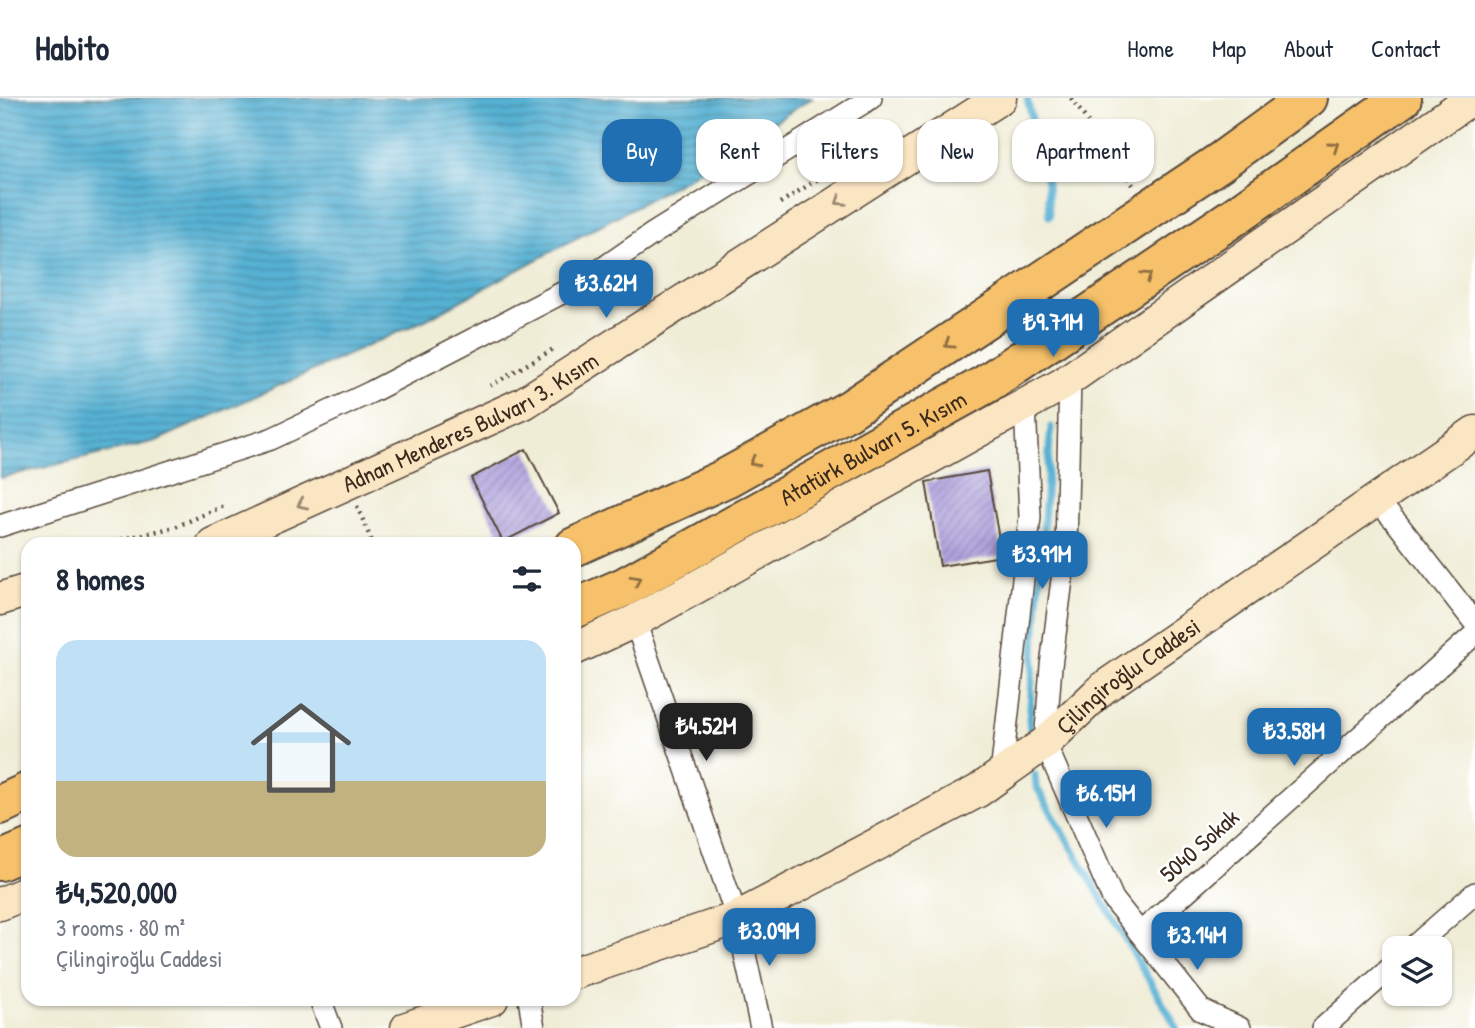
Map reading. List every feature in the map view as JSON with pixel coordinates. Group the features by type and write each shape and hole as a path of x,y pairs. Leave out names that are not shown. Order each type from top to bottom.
{"highway":[{"name":"Atatürk Bulvarı 5. Kısım","path":"581,544 726,478 849,410 1220,162 1308,98"},
{"name":"Atatürk Bulvarı 5. Kısım","path":"581,606 624,587 986,384 1238,214 1402,98"},
{"path":"0,805 21,795"},
{"path":"0,861 21,852"}],"street":[{"path":"0,526 271,439 371,392 583,282 653,233 871,98"},
{"name":"Adnan Menderes Bulvarı 3. Kısım","path":"229,537 524,403 1000,98"},
{"path":"581,646 635,621 1070,379 1472,98"},
{"path":"1070,379 1066,548 1051,666 1045,743 1113,899 1200,1010 1240,1028"},
{"path":"1001,775 1030,517 1025,405"},
{"name":"Çilingiroğlu Caddesi","path":"581,971 737,918 978,791 1045,743 1103,688 1475,432"},
{"path":"1376,500 1475,624"},
{"path":"0,599 21,592"},
{"path":"635,621 737,918 761,1028"},
{"name":"5040 Sokak","path":"1140,933 1475,635"},
{"path":"1426,936 1475,893"},
{"path":"0,904 21,895"},
{"path":"1323,1028 1382,976"},
{"path":"323,1006 331,1028"},
{"path":"407,1028 471,1006"},
{"path":"530,1006 534,1028"}],"path":[{"path":"1071,98 1150,209"},
{"path":"776,206 814,182"},
{"path":"488,387 556,347"},
{"path":"348,484 370,537"},
{"path":"131,537 175,527 225,506"}],"water":[{"path":"0,98 812,98 779,119 696,119 696,172 682,181 682,119 602,119 602,182 680,182 425,320 156,441 0,478"}],"building":[{"path":"526,449 559,513 513,537 500,537 471,478"},
{"path":"987,471 1002,556 940,566 926,482"}],"waterway":[{"path":"1027,98 1047,183 1049,216"},
{"path":"1030,728 1051,427"},
{"path":"1035,775 1036,786 1177,1028"}]}
